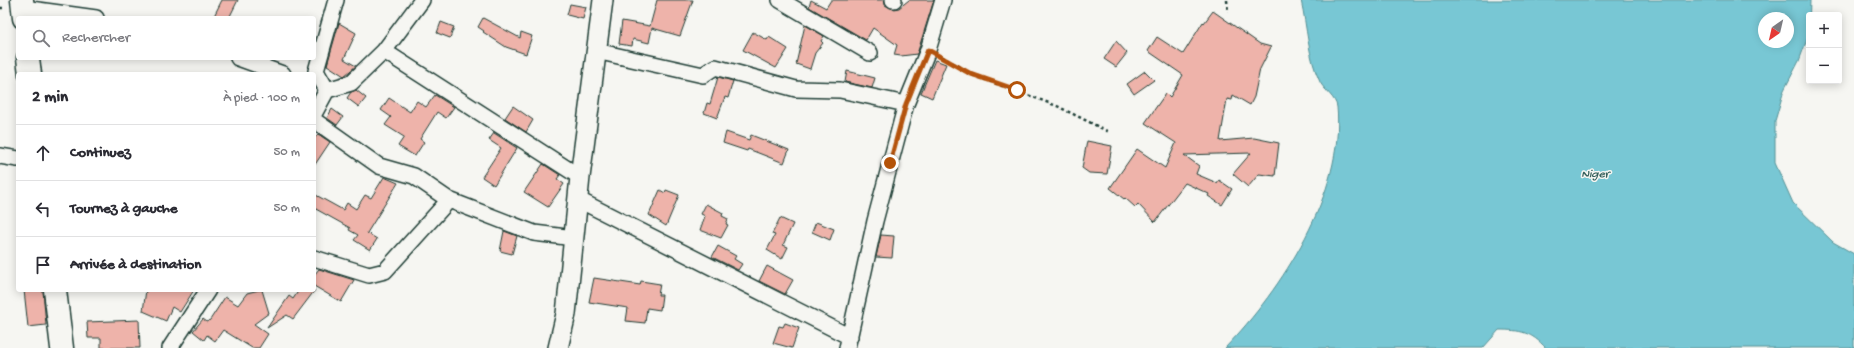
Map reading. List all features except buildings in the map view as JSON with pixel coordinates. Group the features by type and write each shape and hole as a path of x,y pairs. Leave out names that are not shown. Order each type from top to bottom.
{"main road":[{"path":"28,60 30,72"},
{"path":"55,292 62,348"}],"street":[{"path":"316,105 320,88 316,71 336,0"},
{"path":"320,88 351,83 384,51 422,0"},
{"path":"558,348 566,314 579,200 580,177 603,0"},
{"path":"780,0 870,53"},
{"path":"579,200 848,343 875,221 906,104 928,50 943,0"},
{"path":"23,9 80,16"},
{"path":"384,51 580,177"},
{"path":"596,51 703,75 715,67 796,89 840,90 906,104"},
{"path":"244,60 277,72"},
{"path":"316,121 379,166 414,176 450,200 534,233 574,238"},
{"path":"0,156 16,159"},
{"path":"316,259 369,275 385,271 450,200"},
{"path":"170,348 207,292"}],"path":[{"path":"1227,0 1228,12"},
{"path":"928,50 971,74 1057,106 1109,132"}],"water":[{"name":"Niger","path":"1301,0 1810,0 1810,12 1806,12 1806,42 1799,61 1784,90 1775,121 1775,163 1793,203 1833,242 1854,254 1854,348 1546,348 1535,338 1520,331 1499,330 1483,348 1225,348 1247,324 1288,268 1320,205 1331,172 1337,139 1337,107 1334,100 1320,82 1310,52"}],"route":[{"path":"890,163 906,104 928,50 971,74 1017,90"}]}
